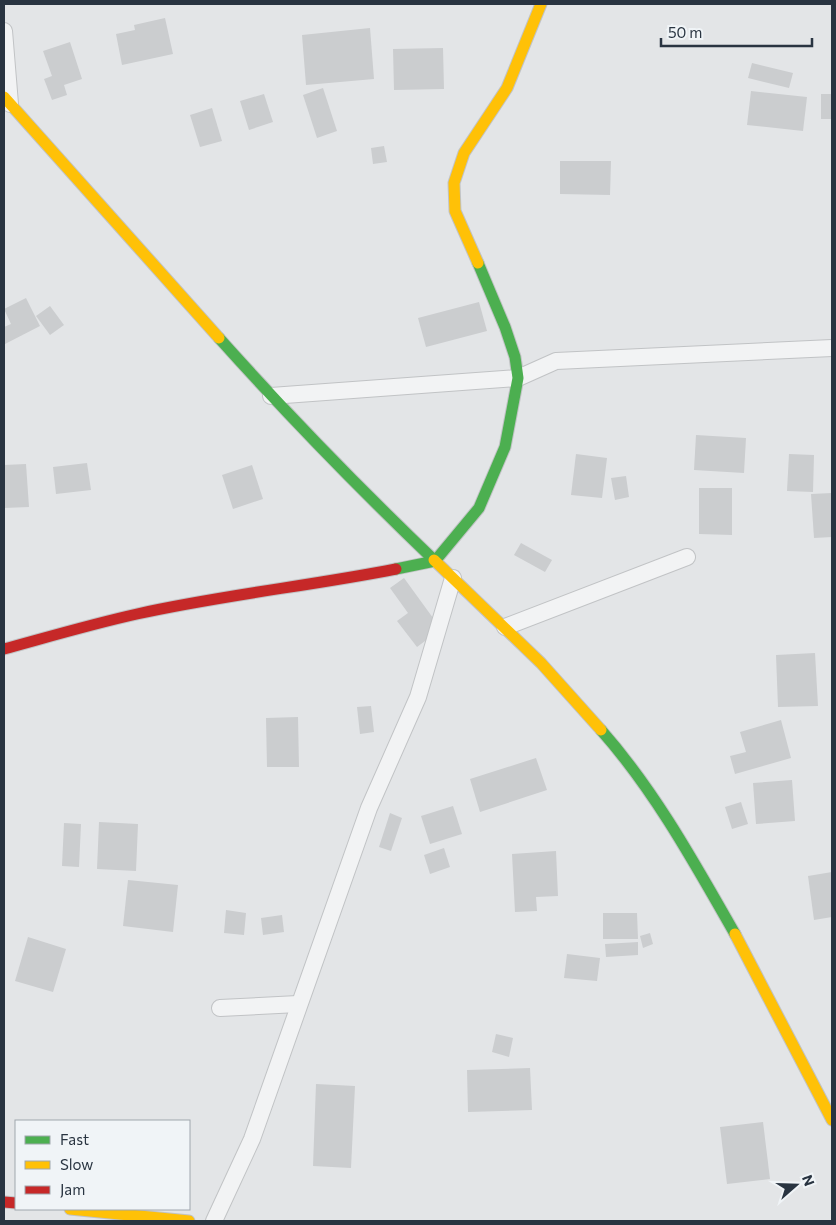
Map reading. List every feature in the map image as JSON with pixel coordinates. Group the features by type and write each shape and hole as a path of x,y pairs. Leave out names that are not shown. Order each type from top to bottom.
{"street":[{"path":"4,649 136,614 246,593 344,579 435,561 478,508 505,447 518,378 515,357 505,327 455,211 454,183 464,153 507,88 541,4"},
{"path":"4,31 7,101 271,396 367,496 540,662 623,755 687,851 740,943 832,1120"},
{"path":"271,396 518,378 556,361 832,348"},
{"path":"505,627 687,557"},
{"path":"214,1221 252,1139 298,1004 369,808 418,697 453,578"},
{"path":"220,1008 298,1004"},
{"path":"80,1210 189,1221"}],"building":[{"path":"165,18 173,54 122,65 116,34 135,30 134,25"},
{"path":"370,28 374,79 306,85 302,35"},
{"path":"70,42 82,79 64,85 67,95 52,100 44,79 52,76 43,51"},
{"path":"443,48 444,89 394,90 393,49"},
{"path":"752,63 793,73 789,88 748,78"},
{"path":"323,88 337,131 317,138 303,95"},
{"path":"751,91 807,97 803,131 747,125"},
{"path":"264,94 273,122 249,130 240,101"},
{"path":"821,94 832,94 832,119 821,119"},
{"path":"212,108 222,141 200,147 190,115"},
{"path":"384,146 387,162 373,164 371,148"},
{"path":"560,161 611,161 610,195 560,194"},
{"path":"26,298 40,326 5,344 4,327 11,324 4,309"},
{"path":"479,302 487,331 426,347 418,318"},
{"path":"50,306 64,325 50,335 36,316"},
{"path":"696,435 746,438 744,473 694,470"},
{"path":"576,454 607,458 602,498 571,495"},
{"path":"789,454 814,455 813,492 787,491"},
{"path":"87,463 91,490 56,494 53,467"},
{"path":"26,464 29,507 4,508 4,465"},
{"path":"252,465 263,499 233,509 222,475"},
{"path":"626,476 629,497 615,500 611,478"},
{"path":"699,488 732,488 732,535 699,534"},
{"path":"832,493 832,537 814,538 811,494"},
{"path":"521,543 552,560 545,572 514,555"},
{"path":"404,578 441,629 417,647 397,621 408,613 390,588"},
{"path":"815,653 818,706 778,707 776,655"},
{"path":"371,706 374,732 360,734 357,707"},
{"path":"298,717 299,767 267,767 266,718"},
{"path":"781,720 791,758 735,774 730,756 746,752 740,732"},
{"path":"536,758 547,790 480,812 470,779"},
{"path":"792,780 795,821 756,824 753,783"},
{"path":"741,802 748,824 732,829 725,807"},
{"path":"453,806 462,834 430,844 421,816"},
{"path":"390,813 402,818 391,851 379,847"},
{"path":"99,822 138,824 136,871 97,869"},
{"path":"64,823 81,824 79,867 62,866"},
{"path":"444,848 450,867 430,874 424,855"},
{"path":"556,851 558,896 536,897 537,911 515,912 512,854"},
{"path":"832,872 832,917 814,920 808,876"},
{"path":"128,880 178,885 173,932 123,926"},
{"path":"226,910 246,913 244,935 224,933"},
{"path":"603,913 637,913 638,939 603,939"},
{"path":"282,915 284,932 263,935 261,918"},
{"path":"650,933 653,944 643,948 640,936"},
{"path":"28,937 66,949 53,992 15,981"},
{"path":"638,942 638,955 606,957 605,944"},
{"path":"567,954 600,958 597,981 564,978"},
{"path":"496,1034 513,1038 509,1057 492,1052"},
{"path":"530,1068 532,1110 468,1112 467,1070"},
{"path":"316,1084 355,1086 351,1168 313,1166"},
{"path":"763,1122 770,1179 727,1184 720,1127"}],"traffic: fast":[{"path":"396,569 435,561 479,508 505,447 518,378 515,357 505,327 478,263"},
{"path":"219,338 325,451 434,560"},
{"path":"601,730 621,753 657,803 735,934"}],"traffic: slow":[{"path":"478,263 455,211 454,183 464,153 507,88 541,4"},
{"path":"4,97 219,338"},
{"path":"434,560 541,663 601,730"},
{"path":"735,934 832,1120"},
{"path":"80,1210 189,1221"}],"traffic: jam":[{"path":"4,649 103,622 169,607 396,569"},
{"path":"4,1202 15,1203"}]}
